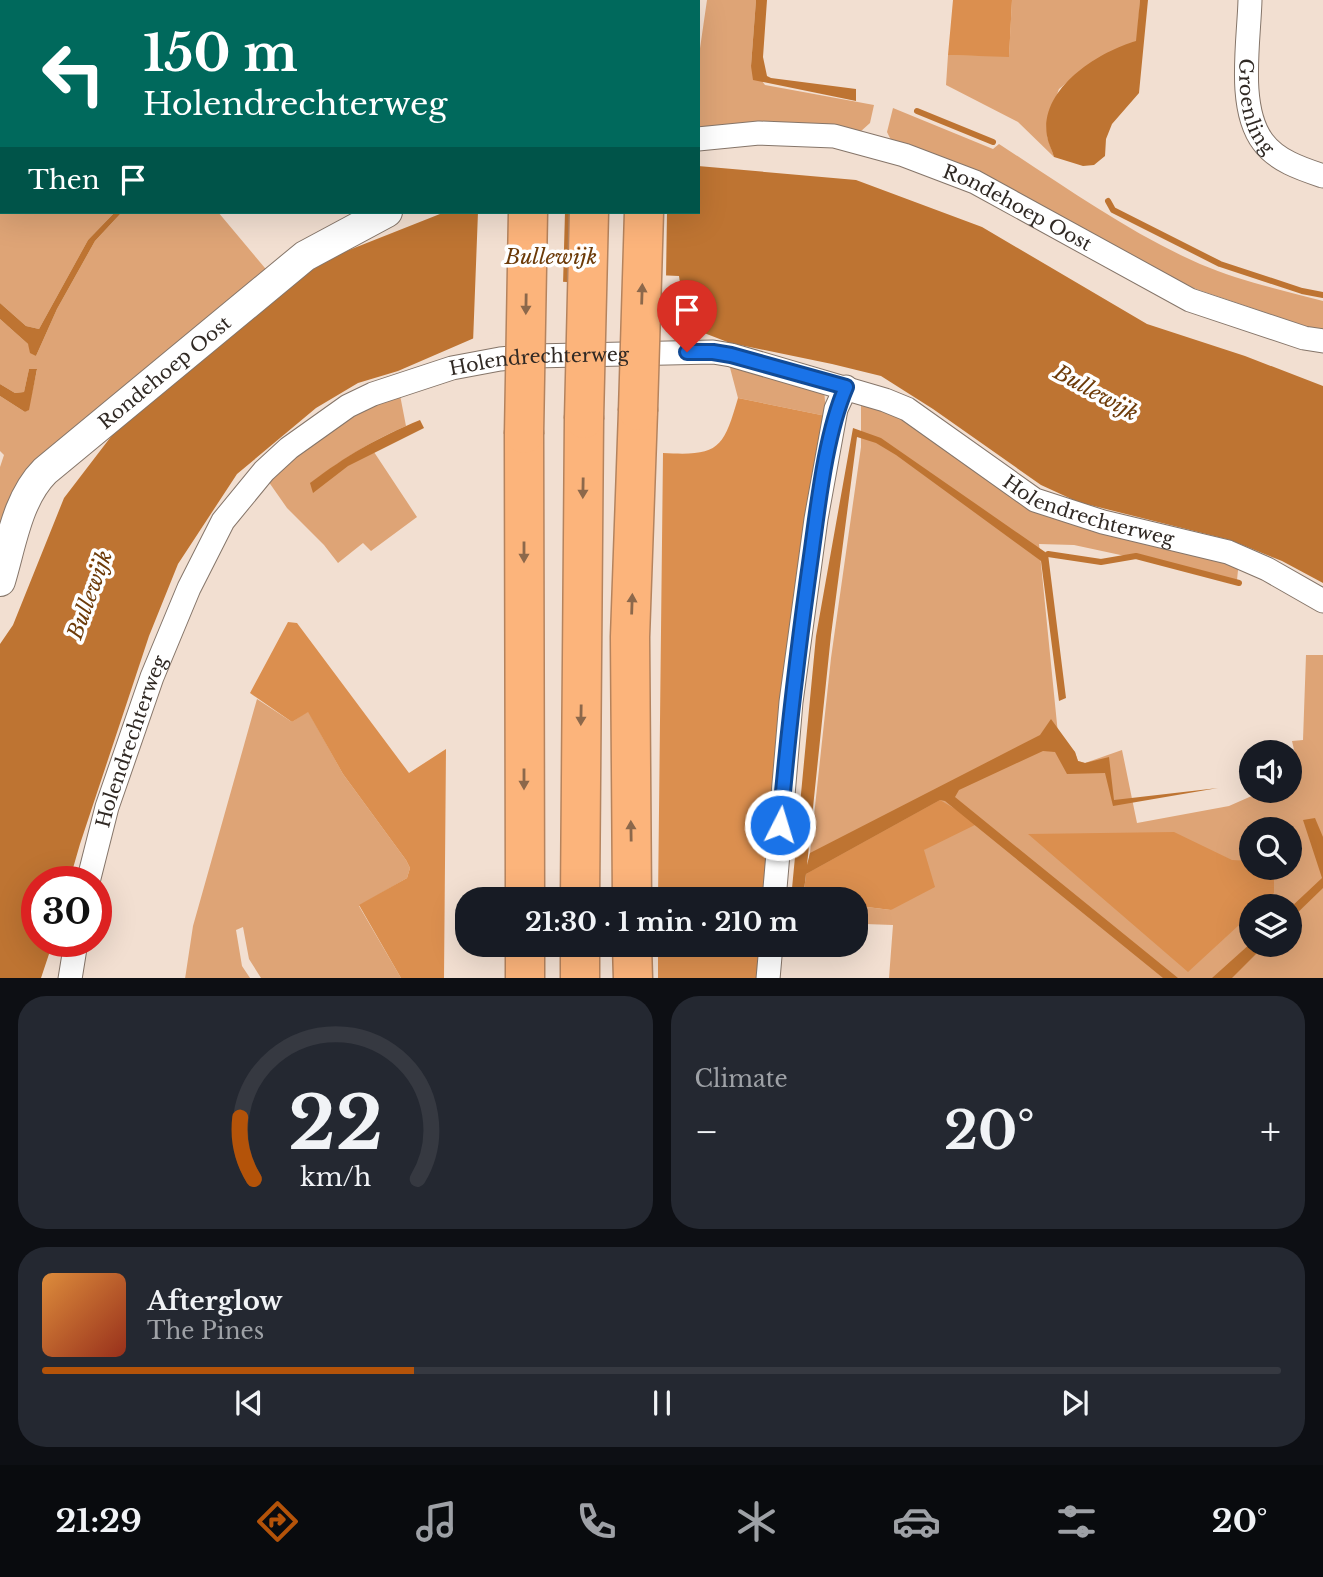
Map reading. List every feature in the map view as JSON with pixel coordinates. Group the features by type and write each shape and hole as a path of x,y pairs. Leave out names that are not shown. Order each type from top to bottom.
{"highway":[{"path":"524,887 524,435 528,214"},
{"path":"580,887 584,419 589,214"},
{"path":"632,887 631,637 644,214"},
{"path":"525,957 525,978"},
{"path":"580,957 580,978"},
{"path":"632,957 633,978"}],"street":[{"name":"Groenling","path":"1250,0 1247,88 1251,120 1264,144 1293,166 1323,176"},
{"name":"Rondehoep Oost","path":"700,139 759,133 834,136 904,155 975,182 1190,300 1304,338 1323,341"},
{"name":"Rondehoep Oost","path":"0,581 26,497 45,471 305,256 383,214"},
{"name":"Holendrechterweg","path":"92,866 107,807 152,677 189,588 223,521 264,471 289,448 348,407 373,394 452,368 534,356 713,352 846,387 907,409 1035,500 1103,522 1228,552 1267,569 1323,601"},
{"path":"775,887 794,676 836,410 846,387"},
{"path":"70,978 74,957"},
{"path":"768,978 770,957"}],"shaded area":[{"path":"707,0 756,0 751,66 765,85 874,105 870,123 860,132 758,122 700,129 700,48"},
{"path":"953,0 1012,0 1009,57 948,55"},
{"path":"1012,0 1140,0 1137,42 1076,75 1059,89 1048,118 1047,136 1054,157 1018,122 946,85 948,55 1009,56"},
{"path":"893,108 993,149 999,144 1122,223 1200,264 1323,301 1323,332 1196,289 1140,262 998,181 892,142 887,132"},
{"path":"0,214 113,214 88,240 39,329 26,326 0,303"},
{"path":"120,214 220,214 270,274 113,401 0,555 0,467 4,455 0,451 0,396 25,412 28,410 37,370 29,369 24,392 15,393 0,384 0,319 28,344 36,356 57,309 95,241"},
{"path":"729,364 824,387 826,416 738,398"},
{"path":"400,395 406,426 357,452 311,483 374,452 417,517 371,551 363,543 338,563 287,508 266,478 332,421"},
{"path":"738,398 826,416 770,887 658,887 663,453 707,451 716,446 728,429"},
{"path":"861,405 892,411 1016,495 1239,561 1237,580 1074,545 1039,544 1058,734 1075,752 1078,761 1085,763 1122,750 1137,823 1229,806 1239,802 1302,803 1306,655 1323,655 1323,978 889,978 893,925 868,924 868,907 891,910 923,850 947,837 806,874 831,658 861,447"},
{"path":"288,622 297,623 409,773 446,749 444,978 401,978 359,905 407,878 410,868 343,774 308,712 292,722 250,693"},
{"path":"257,699 292,722 308,711 343,774 410,868 407,878 359,906 401,978 261,978 249,959 243,927 236,930 242,966 250,978 185,978 193,926"},
{"path":"940,800 979,823 924,850 935,887 891,910 868,907 868,887 804,887 806,874"},
{"path":"1174,832 1232,860 1239,860 1239,880 1274,880 1274,893 1239,894 1239,925 1188,972 1028,834"},
{"path":"658,957 765,957 764,978 658,978"}],"water":[{"path":"756,0 767,0 763,57 767,76 856,89 856,101 753,80 751,66"},
{"path":"1140,0 1148,0 1139,93 1112,124 1106,139 1105,156 1094,165 1083,166 1054,157 1047,136 1047,119 1052,103 1074,75 1105,54 1136,41"},
{"name":"Bullewijk","path":"700,166 856,180 982,227 1147,324 1245,356 1323,386 1323,583 1282,561 1230,540 1078,502 1041,485 881,376 730,343 686,326 679,276 633,274 629,286 505,278 502,326 398,371 358,383 316,408 237,474 178,564 149,636 74,866 21,866 21,957 48,957 41,978 0,978 0,644 13,625 64,498 113,434 300,277 339,254 440,214 700,214"},
{"path":"113,214 120,214 95,241 57,309 36,356 30,353 28,344 0,319 0,303 26,326 39,329 88,240"},
{"path":"29,369 37,369 29,410 25,412 0,396 0,384 15,393 24,392"},
{"path":"420,420 424,428 348,466 313,493 310,483 337,464 376,440"},
{"path":"853,428 881,438 1048,554 1066,698 1059,701 1041,561 896,455 876,443 857,437 831,635 807,865 810,853 1040,735 1051,719 1075,752 1078,761 1085,763 1109,757 1114,800 1218,788 1113,806 1105,773 1067,774 1055,752 1043,751 959,790 955,797 1178,978 1163,978 945,801 940,800 806,874 804,887 792,887 816,636"},
{"path":"1315,818 1323,837 1323,888 1302,908 1302,897 1322,878 1303,820"},
{"path":"1239,954 1239,957 1253,957 1232,978 1212,978"}],"pier":[{"path":"478,214 565,214 563,285 508,282 505,328 473,343"},
{"path":"574,214 667,214 666,279 635,278 629,289 572,286"}],"waterway":[{"path":"917,111 993,142"},
{"path":"1108,201 1113,210 1220,264 1302,291 1323,295"},
{"path":"1048,554 1101,562 1136,556 1239,583"}],"route":[{"path":"687,352 731,355 846,387 836,410 816,519 791,702 780,825"}]}
